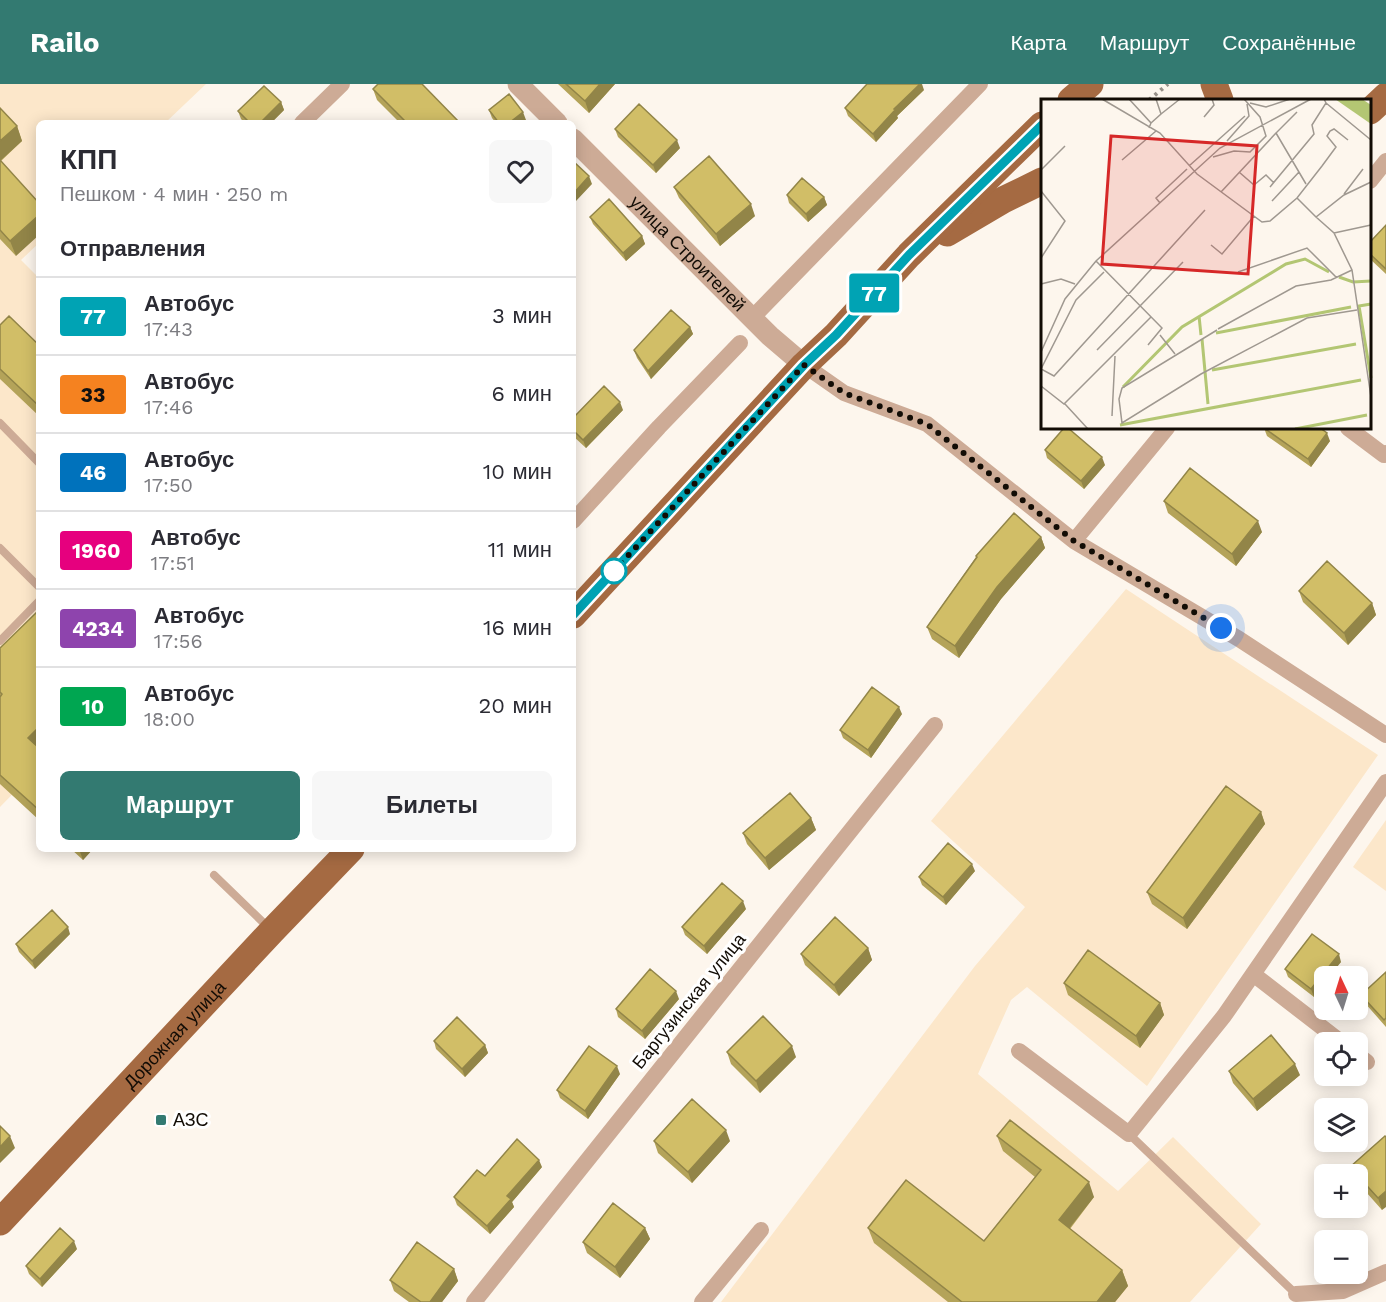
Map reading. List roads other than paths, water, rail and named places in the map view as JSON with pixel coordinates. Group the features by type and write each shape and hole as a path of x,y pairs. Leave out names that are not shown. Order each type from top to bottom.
{"main road":[{"path":"1062,99 1075,84"},
{"path":"1072,99 1090,84"},
{"path":"1214,84 1220,99"},
{"path":"1371,110 1386,96"},
{"path":"576,612 909,255 1040,126"},
{"path":"909,255 1003,200 1041,181"},
{"name":"Дорожная улица","path":"0,1222 348,852"}],"street":[{"path":"305,120 342,84"},
{"path":"518,84 554,120"},
{"path":"752,318 980,84"},
{"name":"улица Строителей","path":"576,142 770,336 804,365"},
{"path":"1371,180 1386,161"},
{"path":"576,518 740,343"},
{"path":"804,365 844,393 927,424 1074,541 1239,639 1386,735"},
{"path":"1074,541 1166,429"},
{"path":"1349,429 1384,455 1386,453"},
{"name":"Баргузинская улица","path":"474,1302 935,725"},
{"path":"1019,1051 1129,1134 1224,1016 1386,782"},
{"path":"1253,974 1328,1032"},
{"path":"702,1302 761,1230"},
{"path":"1296,1294 1343,1291 1386,1272"}],"lane":[{"path":"0,423 36,460"},
{"path":"0,548 36,584"},
{"path":"0,641 36,604"},
{"path":"214,875 272,931"},
{"path":"1129,1134 1296,1294"}],"place":[{"name":"АЗС","path":"161,1120"}]}
